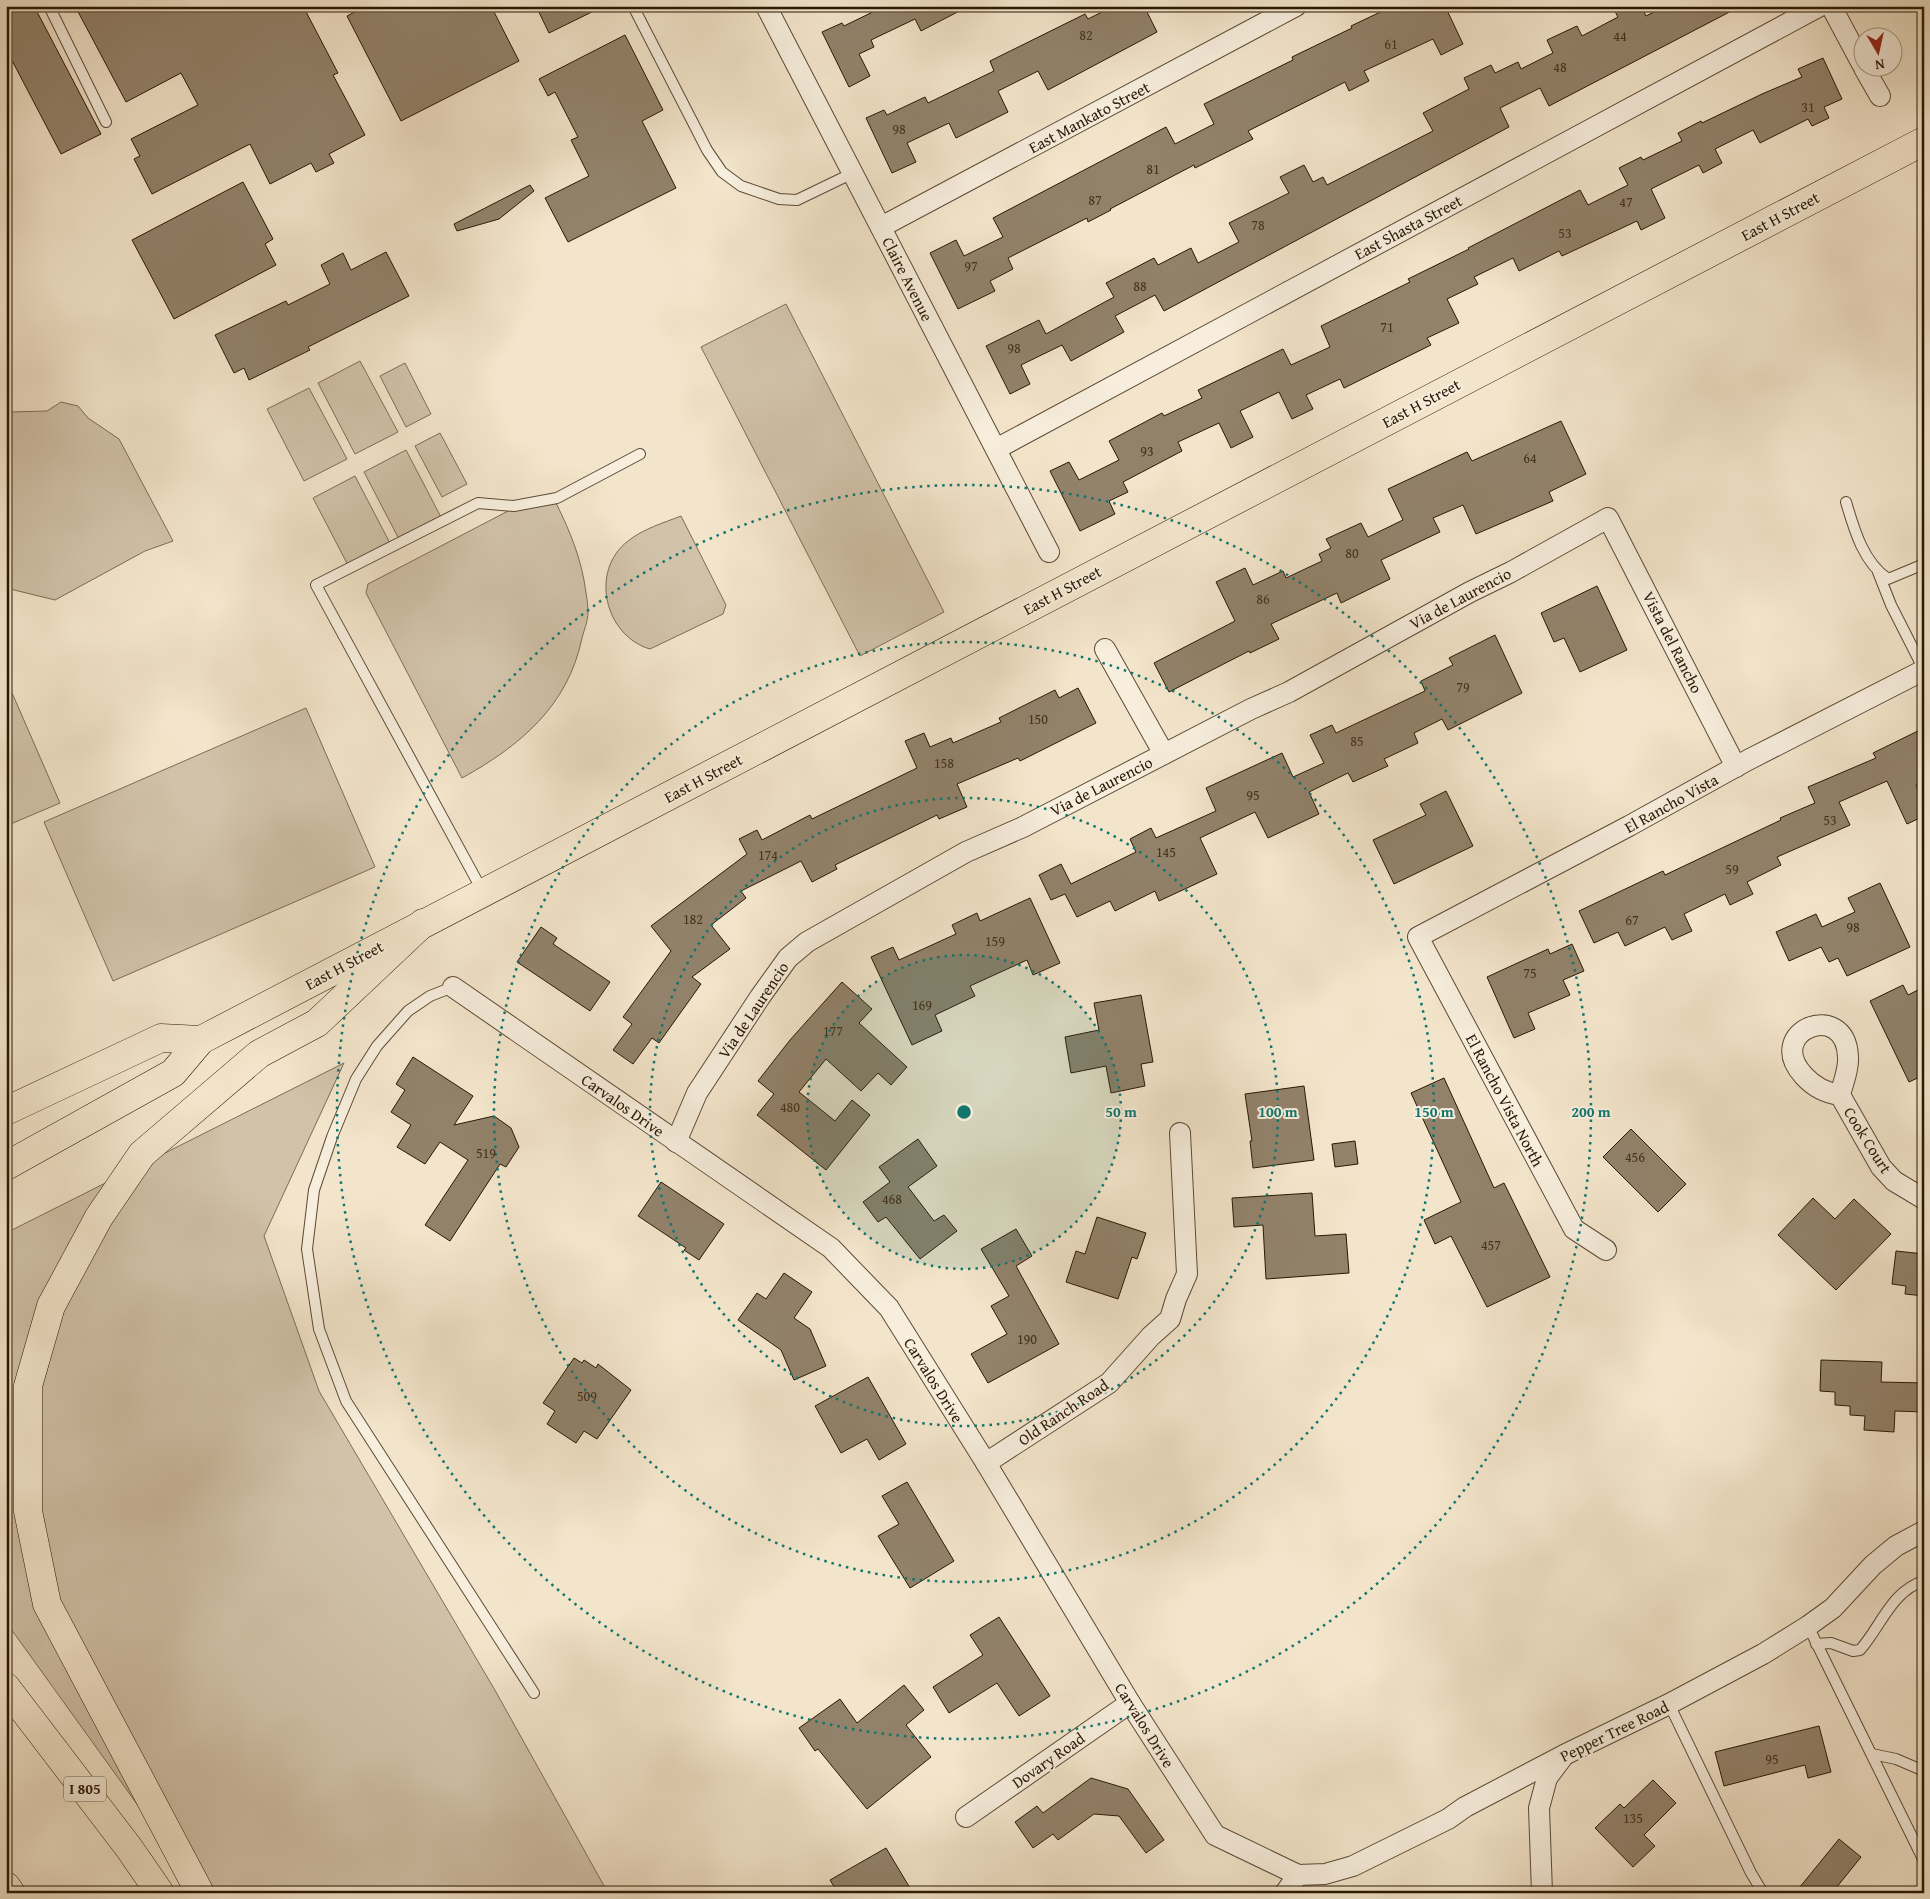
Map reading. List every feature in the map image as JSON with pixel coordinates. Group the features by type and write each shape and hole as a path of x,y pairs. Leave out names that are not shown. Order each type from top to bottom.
{"main road":[{"name":"East H Street","path":"6,1166 173,1073 200,1040 1924,140"},
{"path":"200,1893 47,1604 28,1511 28,1386 51,1306 99,1217 142,1154 259,1054 317,1023 423,923"},
{"path":"6,1111 161,1038 200,1040"},
{"name":"I 805","path":"6,1687 129,1848 160,1893"},
{"path":"6,1886 11,1893"}],"street":[{"name":"East Mankato Street","path":"881,227 1296,6"},
{"name":"East Shasta Street","path":"996,449 1820,6"},
{"path":"1830,6 1852,46"},
{"name":"Claire Avenue","path":"768,7 1049,552"},
{"path":"1870,78 1880,96"},
{"name":"Via de Laurencio","path":"676,1142 702,1085 788,958 807,942 966,852 1023,827 1251,709 1289,692 1608,518"},
{"name":"Vista del Rancho","path":"1608,518 1736,767"},
{"path":"1105,648 1164,754"},
{"name":"El Rancho Vista","path":"1418,937 1635,823 1736,767 1924,670"},
{"name":"El Rancho Vista North","path":"1418,937 1574,1229 1606,1250"},
{"name":"Carvalos Drive","path":"453,987 830,1248 890,1308 986,1463 1130,1703 1216,1835 1298,1875"},
{"name":"Cook Court","path":"1840,1095 1881,1166 1894,1181 1924,1199"},
{"name":"Old Ranch Road","path":"986,1463 1109,1383 1151,1336 1170,1318 1186,1274 1180,1133"},
{"name":"Pepper Tree Road","path":"1298,1875 1325,1884 1353,1866 1440,1823 1465,1807 1564,1755 1669,1704 1763,1654 1812,1635 1833,1608 1873,1564 1896,1546 1924,1531"},
{"name":"Dovary Road","path":"966,1817 1130,1703"},
{"path":"1542,1893 1539,1808 1547,1778 1564,1755"},
{"path":"1285,1893 1298,1875"}],"lane":[{"path":"49,6 106,122"},
{"path":"633,6 708,150 722,172 741,186 779,199 797,200 853,173"},
{"path":"483,892 316,585 478,503 514,506 557,498 640,454"},
{"path":"1846,502 1856,538 1878,572 1890,605 1924,670"},
{"path":"1878,572 1888,579 1924,564"},
{"path":"453,987 430,996 408,1011 377,1046 356,1079 332,1137 314,1190 306,1249 319,1329 346,1401 534,1693"},
{"path":"1812,1635 1853,1651 1860,1650 1897,1599 1911,1587 1924,1581"},
{"path":"1812,1635 1824,1655 1924,1862"},
{"path":"1669,1704 1751,1873 1763,1893"},
{"path":"1872,1754 1896,1760 1924,1771"}],"shaded area":[{"path":"786,304 944,612 860,656 701,347"},
{"path":"360,361 398,432 355,454 318,383"},
{"path":"405,363 431,414 406,427 380,376"},
{"path":"309,388 347,459 304,481 267,409"},
{"path":"61,402 78,406 88,418 119,439 173,541 145,551 55,600 6,588 6,414 10,412 47,411"},
{"path":"440,433 467,484 442,497 415,446"},
{"path":"406,450 443,521 401,543 364,472"},
{"path":"355,476 392,547 350,569 313,498"},
{"path":"556,503 579,558 587,602 587,619 575,662 566,684 553,704 522,738 483,766 462,778 366,593 368,584 510,510"},
{"path":"681,516 726,605 723,614 650,649 635,642 622,631 613,617 606,585 609,569 616,554 628,541 647,530"},
{"path":"6,679 60,803 6,826"},
{"path":"306,708 375,867 113,981 44,822"},
{"path":"344,1063 264,1236 319,1391 496,1692 608,1893 201,1893 6,1622 6,1233"}],"building":[{"path":"6,6 34,6 101,134 61,154 6,49"},
{"path":"75,6 303,6 338,73 333,75 365,135 329,154 334,163 316,172 311,163 270,184 250,144 152,194 134,159 140,156 131,139 198,105 181,73 126,102"},
{"path":"366,6 491,6 519,61 401,121 347,16"},
{"path":"536,6 604,6 549,33"},
{"path":"885,6 969,6 921,31 915,19 871,40 874,47 859,54 870,76 849,87 822,32 842,23 844,26"},
{"path":"1114,6 1144,6 1157,32 1048,90 1038,71 998,91 1008,112 956,138 949,123 907,143 916,162 892,173 866,118 884,110 887,115 925,97 928,103 994,71 990,61 1085,14 1088,19"},
{"path":"1393,6 1445,6 1463,44 1441,55 1433,39 1364,71 1369,81 1349,91 1345,82 1248,131 1253,139 1195,168 1194,165 1088,222 1087,218 1008,258 1013,269 990,281 995,291 958,309 930,253 956,240 964,256 1003,237 993,218 1166,127 1175,144 1214,124 1204,104 1293,60 1292,57"},
{"path":"1612,6 1641,6 1646,16 1666,6 1741,6 1549,106 1540,88 1500,108 1509,127 1164,311 1155,295 1115,316 1124,332 1071,361 1062,345 1021,365 1030,384 1010,394 986,346 1039,320 1046,334 1114,297 1106,283 1154,258 1158,265 1191,248 1198,263 1239,242 1229,223 1289,193 1280,177 1304,165 1313,182 1323,177 1327,185 1433,131 1423,113 1469,89 1464,78 1491,65 1495,73 1518,62 1521,69 1553,53 1547,40 1577,26 1582,36 1618,17"},
{"path":"625,35 663,110 642,121 676,188 568,242 545,198 589,176 571,140 578,137 555,92 548,96 539,79"},
{"path":"1823,58 1842,99 1824,107 1829,118 1812,126 1808,119 1760,143 1753,130 1715,149 1722,163 1703,173 1699,165 1651,189 1665,218 1641,230 1637,221 1562,256 1559,251 1519,271 1513,258 1474,277 1478,284 1447,299 1459,323 1427,338 1431,345 1344,388 1340,379 1306,395 1313,409 1292,419 1279,392 1240,411 1253,437 1231,448 1219,423 1178,442 1182,451 1123,482 1128,492 1109,501 1115,514 1080,531 1050,471 1069,462 1079,480 1119,460 1109,441 1162,413 1164,416 1202,398 1198,390 1283,349 1291,365 1330,347 1321,326 1410,282 1408,279 1580,190 1588,205 1628,185 1619,168 1641,157 1643,160 1682,141 1678,133 1701,121 1702,123 1802,77 1798,69"},
{"path":"243,182 273,239 265,244 276,265 174,319 132,240"},
{"path":"530,185 534,191 499,219 457,231 454,224"},
{"path":"386,252 409,296 308,347 310,350 249,380 244,368 234,373 215,335 286,301 288,305 330,284 321,265 343,253 351,270"},
{"path":"1561,421 1586,474 1549,492 1553,501 1476,534 1463,505 1433,518 1440,532 1381,560 1390,579 1341,603 1337,593 1271,624 1279,639 1250,653 1249,651 1169,692 1154,663 1235,621 1216,582 1245,568 1253,585 1283,571 1286,578 1322,561 1319,554 1331,548 1326,539 1361,523 1368,537 1403,520 1388,489 1467,452 1472,461"},
{"path":"1597,586 1627,650 1580,672 1564,638 1554,642 1541,613"},
{"path":"1495,635 1522,693 1448,730 1442,719 1414,733 1418,743 1384,759 1388,766 1353,782 1348,773 1309,792 1319,814 1268,838 1255,812 1200,838 1217,874 1159,901 1155,891 1115,911 1110,901 1077,917 1065,894 1051,900 1039,875 1061,864 1071,884 1136,852 1130,839 1151,828 1156,838 1216,811 1206,788 1282,753 1293,777 1324,763 1310,735 1332,725 1336,733 1425,691 1421,681 1453,665 1449,658"},
{"path":"1078,688 1096,723 1020,761 1018,758 957,784 967,807 939,819 937,815 835,865 837,869 812,882 801,861 741,891 746,898 711,925 730,949 692,977 701,984 659,1043 652,1038 633,1064 613,1050 632,1024 623,1017 671,951 651,926 747,854 739,839 757,830 762,840 810,815 812,819 917,768 905,741 924,733 930,747 951,738 953,743 1001,722 999,718 1055,690 1059,698"},
{"path":"1924,728 1924,781 1916,785 1924,800 1924,816 1907,824 1887,781 1839,802 1850,825 1777,857 1781,865 1747,882 1753,894 1730,905 1725,894 1684,914 1692,931 1672,940 1665,927 1625,946 1618,932 1594,943 1579,911 1663,871 1665,875 1781,820 1780,818 1815,803 1808,787 1876,758 1873,753"},
{"path":"1446,791 1473,846 1394,884 1373,840 1426,815 1420,804"},
{"path":"1880,883 1910,947 1847,976 1838,958 1829,962 1821,947 1789,961 1776,932 1816,914 1822,927 1855,912 1848,898"},
{"path":"1030,898 1060,963 1033,975 1027,960 970,986 975,996 935,1015 942,1031 912,1045 871,957 893,947 899,960 956,934 952,925 977,913 980,921"},
{"path":"541,927 557,938 553,944 610,982 590,1011 517,962"},
{"path":"1572,944 1584,971 1563,980 1570,995 1528,1013 1535,1029 1514,1038 1487,977 1548,949 1550,954"},
{"path":"842,982 872,1009 859,1023 907,1067 891,1085 878,1073 861,1091 826,1059 799,1092 835,1121 852,1100 870,1115 826,1170 757,1115 774,1094 758,1081 790,1040"},
{"path":"1903,985 1908,995 1924,987 1924,1075 1909,1082 1870,1001"},
{"path":"1141,995 1153,1062 1141,1064 1145,1086 1111,1093 1106,1066 1071,1073 1065,1037 1099,1030 1094,1003"},
{"path":"413,1057 473,1096 454,1125 494,1116 511,1128 519,1147 506,1167 500,1164 450,1241 425,1225 468,1160 440,1142 425,1164 397,1147 411,1125 391,1112 405,1090 396,1084"},
{"path":"1444,1078 1494,1188 1504,1183 1550,1277 1487,1307 1451,1236 1435,1244 1424,1220 1461,1202 1411,1093"},
{"path":"1304,1086 1314,1160 1253,1168 1250,1141 1252,1141 1245,1094"},
{"path":"1631,1129 1686,1184 1658,1212 1603,1157"},
{"path":"918,1139 937,1166 908,1187 934,1221 944,1215 957,1231 920,1259 886,1217 878,1222 863,1202 890,1182 879,1167"},
{"path":"1355,1141 1358,1164 1335,1167 1332,1144"},
{"path":"661,1182 724,1224 699,1260 684,1250 686,1248 638,1216"},
{"path":"1312,1193 1315,1236 1346,1234 1349,1273 1266,1279 1263,1225 1234,1227 1232,1198"},
{"path":"1813,1198 1835,1219 1854,1199 1891,1234 1836,1290 1778,1235"},
{"path":"1097,1217 1146,1233 1137,1259 1132,1257 1118,1299 1066,1282 1076,1251 1085,1254"},
{"path":"1016,1229 1032,1256 1016,1266 1059,1344 988,1383 971,1354 1007,1334 991,1306 1009,1296 981,1249"},
{"path":"1896,1251 1924,1254 1924,1296 1905,1294 1906,1286 1892,1284"},
{"path":"784,1273 812,1292 794,1318 810,1329 826,1366 794,1380 781,1350 738,1320 757,1293 766,1299"},
{"path":"574,1358 582,1363 584,1360 596,1368 598,1364 631,1390 597,1439 584,1431 576,1443 547,1424 555,1411 543,1403"},
{"path":"1821,1360 1882,1362 1881,1382 1924,1383 1924,1412 1895,1411 1894,1432 1864,1430 1865,1416 1850,1415 1850,1406 1835,1405 1835,1392 1820,1391"},
{"path":"868,1377 906,1444 879,1460 867,1439 841,1453 815,1406"},
{"path":"907,1482 954,1561 910,1588 878,1536 899,1524 882,1496"},
{"path":"999,1617 1050,1696 1019,1716 997,1683 949,1713 933,1687 983,1655 970,1635"},
{"path":"904,1685 924,1710 906,1725 931,1757 867,1809 818,1749 815,1751 799,1728 840,1699 857,1723"},
{"path":"1819,1726 1831,1772 1808,1778 1805,1765 1724,1786 1715,1752"},
{"path":"1091,1778 1128,1789 1164,1840 1146,1853 1119,1816 1094,1814 1058,1840 1053,1834 1033,1848 1015,1822 1037,1806 1043,1813"},
{"path":"1653,1780 1676,1803 1644,1835 1655,1846 1633,1867 1595,1828 1620,1804 1624,1808"},
{"path":"1839,1839 1861,1857 1832,1893 1795,1893"},
{"path":"886,1848 913,1893 838,1893 830,1880"}]}
